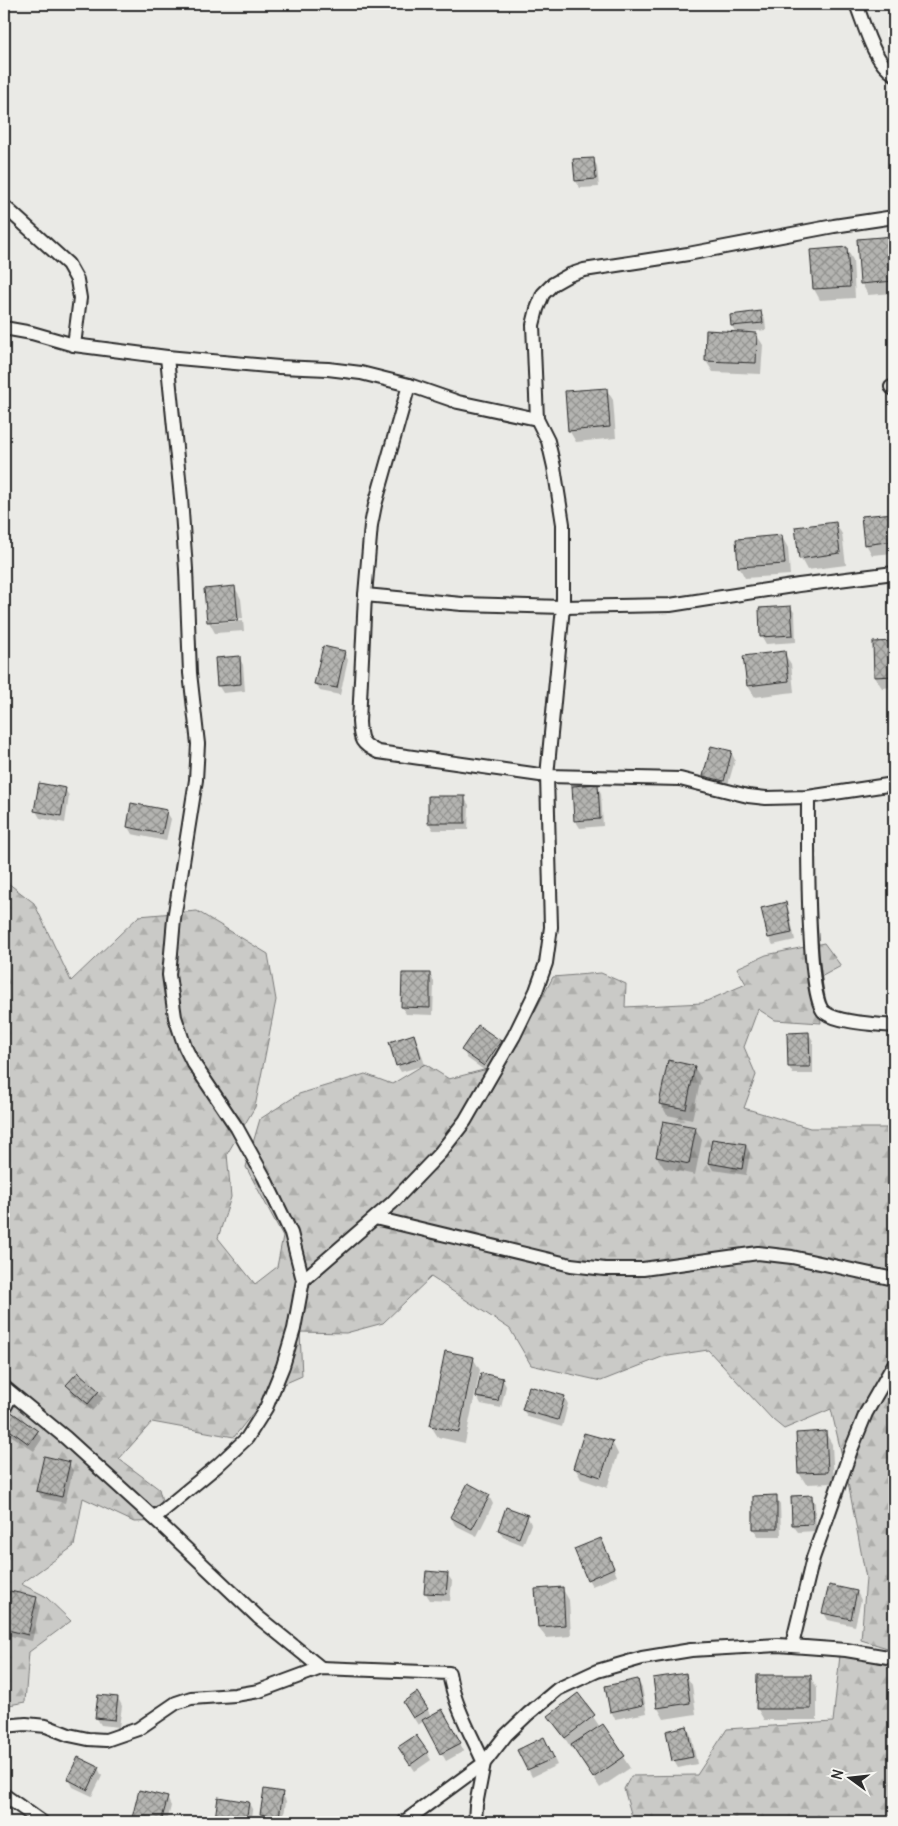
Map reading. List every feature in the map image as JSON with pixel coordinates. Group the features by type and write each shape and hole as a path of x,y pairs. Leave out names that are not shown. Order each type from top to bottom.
{"street":[{"path":"856,4 877,56 885,68 894,74"},
{"path":"4,206 68,264 77,280 80,298 74,345"},
{"path":"303,1280 392,1202 440,1153 465,1121 509,1044 536,991 546,963 550,927 547,776 562,607 563,524 559,493 548,442 537,419 534,326 537,308 543,294 553,284 569,275 584,270 688,254 834,226 894,217"},
{"path":"4,328 32,333 74,345 167,357 361,373 409,385 458,402 537,419"},
{"path":"154,1518 248,1438 266,1408 283,1366 294,1330 303,1280 291,1233 264,1177 237,1128 192,1061 174,1017 169,975 174,919 196,780 198,744 190,673 181,498 167,357"},
{"path":"409,385 375,505 368,545 359,722 360,737 366,746 378,752 547,776 667,778 694,782 748,796 766,798 808,797 894,784"},
{"path":"365,595 462,604 562,607 670,605 799,585 894,573"},
{"path":"808,797 808,897 818,1002 823,1011 832,1016 894,1026"},
{"path":"375,1218 571,1265 605,1269 642,1269 758,1253 792,1257 894,1279"},
{"path":"792,1645 813,1558 851,1450 866,1412 894,1364"},
{"path":"4,1409 8,1390 66,1438 258,1617 321,1668"},
{"path":"404,1822 484,1763 506,1735 550,1695 558,1689 597,1671 642,1658 691,1650 778,1645 846,1650 894,1658"},
{"path":"4,1726 26,1724 46,1726 69,1735 106,1740 138,1729 176,1703 191,1698 235,1695 259,1691 321,1668 449,1674 458,1706 484,1763 476,1805 475,1822"},
{"path":"4,1795 42,1822"}],"green space":[{"path":"4,880 34,903 71,981 139,916 197,911 268,954 276,1000 255,1107 227,1154 231,1197 218,1238 255,1284 277,1267 283,1236 246,1167 260,1119 299,1094 365,1074 392,1084 425,1064 449,1079 499,1066 534,1013 553,977 601,973 626,984 625,1007 702,1003 746,984 737,968 766,955 824,943 841,966 817,979 821,1023 775,1020 758,1009 744,1047 756,1075 744,1108 810,1128 894,1128 894,1650 861,1640 866,1578 847,1477 831,1409 784,1429 773,1420 708,1350 662,1357 601,1381 531,1365 510,1329 431,1277 383,1323 346,1333 300,1332 302,1376 272,1389 234,1437 152,1422 119,1459 159,1489 167,1521 134,1522 83,1498 74,1546 21,1584 45,1596 71,1621 29,1652 25,1702 4,1706 4,1185 7,1183 4,1178"},
{"path":"840,1655 894,1666 894,1822 629,1822 632,1817 624,1789 631,1776 697,1775 727,1729 833,1722"}],"building":[{"path":"594,158 596,179 575,181 573,159"},
{"path":"894,236 894,281 860,284 857,239"},
{"path":"847,247 850,287 813,289 810,250"},
{"path":"761,311 763,323 731,326 730,315"},
{"path":"706,330 757,333 756,363 705,361"},
{"path":"607,388 610,427 568,431 565,391"},
{"path":"894,513 894,541 864,545 861,516"},
{"path":"836,522 840,553 799,559 795,527"},
{"path":"782,535 785,564 738,567 736,539"},
{"path":"235,586 238,620 207,622 204,589"},
{"path":"791,606 793,635 760,637 759,608"},
{"path":"894,641 894,676 874,677 873,642"},
{"path":"323,646 345,651 337,688 314,684"},
{"path":"785,651 789,681 747,686 743,656"},
{"path":"240,656 241,684 217,686 215,658"},
{"path":"711,746 732,751 724,781 703,776"},
{"path":"39,783 66,788 61,816 34,811"},
{"path":"598,784 600,819 574,821 572,786"},
{"path":"428,796 465,796 465,823 428,823"},
{"path":"131,803 167,810 162,834 127,827"},
{"path":"786,902 792,933 768,938 761,908"},
{"path":"402,973 430,973 430,1008 401,1007"},
{"path":"478,1025 501,1041 484,1066 461,1050"},
{"path":"809,1032 810,1067 788,1067 787,1033"},
{"path":"414,1034 421,1058 396,1066 389,1042"},
{"path":"668,1060 695,1066 686,1109 659,1104"},
{"path":"663,1121 696,1127 689,1164 656,1157"},
{"path":"712,1139 746,1144 742,1169 708,1163"},
{"path":"445,1351 474,1357 459,1432 430,1426"},
{"path":"78,1372 99,1391 88,1404 66,1385"},
{"path":"481,1373 503,1378 498,1401 476,1397"},
{"path":"529,1386 565,1396 558,1420 522,1410"},
{"path":"10,1411 38,1431 29,1444 4,1426 4,1420"},
{"path":"826,1431 828,1472 798,1473 796,1433"},
{"path":"584,1433 613,1441 601,1477 573,1468"},
{"path":"44,1456 70,1462 62,1497 36,1491"},
{"path":"468,1483 490,1495 472,1529 450,1517"},
{"path":"777,1495 777,1529 753,1529 753,1496"},
{"path":"812,1495 813,1524 792,1525 791,1496"},
{"path":"506,1507 528,1515 519,1538 498,1530"},
{"path":"601,1538 614,1568 587,1580 574,1549"},
{"path":"426,1571 448,1573 446,1594 424,1593"},
{"path":"829,1585 857,1591 851,1619 822,1613"},
{"path":"563,1587 565,1625 538,1627 535,1589"},
{"path":"10,1591 37,1597 28,1635 4,1629 4,1618"},
{"path":"686,1673 690,1703 657,1708 653,1678"},
{"path":"757,1675 811,1675 811,1709 756,1709"},
{"path":"638,1679 643,1705 610,1712 605,1686"},
{"path":"417,1692 428,1709 413,1718 403,1702"},
{"path":"578,1693 595,1715 565,1738 548,1716"},
{"path":"98,1695 118,1697 115,1720 95,1718"},
{"path":"442,1709 461,1743 440,1754 422,1720"},
{"path":"603,1724 625,1756 593,1778 571,1745"},
{"path":"687,1726 693,1757 672,1761 666,1731"},
{"path":"416,1735 428,1752 410,1765 398,1747"},
{"path":"544,1737 554,1758 527,1770 517,1750"},
{"path":"78,1757 99,1767 88,1790 67,1779"},
{"path":"264,1789 283,1792 279,1817 260,1814"},
{"path":"139,1790 168,1797 161,1822 147,1822 132,1818"},
{"path":"218,1797 249,1802 246,1822 215,1819"}]}
